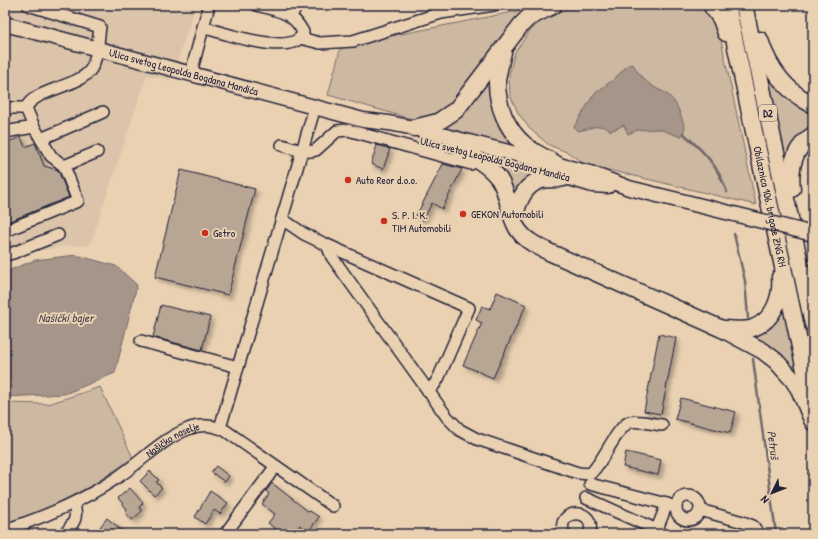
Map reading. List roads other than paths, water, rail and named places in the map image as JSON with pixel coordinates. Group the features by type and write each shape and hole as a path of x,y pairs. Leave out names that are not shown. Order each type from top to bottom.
{"highway":[{"path":"414,128 438,122 456,110 514,33 528,18 554,5"},
{"path":"711,5 721,19 727,34 738,52"},
{"name":"Obilaznica 106. brigade ZNG RH","path":"728,5 813,408"},
{"path":"745,7 756,29 764,52 777,75 794,93 813,105"},
{"name":"Obilaznica 106. brigade ZNG RH","path":"745,7 813,324"},
{"path":"504,48 497,82 500,105 507,122 515,135 525,145 536,153 548,158 563,171 559,180 541,180 529,188 520,199 516,207 514,220"},
{"path":"790,216 793,202 791,166 799,148 813,135"},
{"path":"467,157 488,167 496,174 504,187 517,228 529,241 542,249 722,329 763,351 785,370 799,389 813,422"},
{"path":"722,329 736,330 753,328 767,318 774,310 780,285 780,251"}],"main road":[{"name":"Ulica svetog Leopolda Bogdana Mandića","path":"5,24 315,106 363,120 386,130 467,157 563,171 590,173 629,188 746,216 813,234"},
{"name":"Ulica svetog Leopolda Bogdana Mandića","path":"363,120 414,128 563,171"}],"street":[{"path":"26,108 30,101 88,73 94,63 100,27 41,7 28,5"},
{"path":"191,73 209,5"},
{"path":"203,27 253,41 272,44 290,43 300,38 303,32 299,24 291,15 257,5"},
{"path":"291,15 298,5"},
{"path":"300,38 320,44 353,40 441,13 494,5"},
{"path":"220,428 315,106"},
{"path":"5,110 10,108 26,108"},
{"path":"5,231 78,201 64,166 51,156 34,127 26,108"},
{"path":"41,139 103,112"},
{"path":"5,132 34,127"},
{"path":"282,145 309,152 316,150 337,131 348,130 467,157"},
{"path":"64,166 97,152"},
{"path":"282,219 304,234 327,246 469,308 438,379 428,391"},
{"path":"5,255 58,235"},
{"path":"327,246 332,257 428,391 447,417 460,430 477,439 672,506 681,518 689,520 696,517 700,510 697,499 690,495 682,497 672,506 656,532 586,498"},
{"path":"141,341 238,367"},
{"path":"580,514 586,498 590,479 624,425 632,422 662,425"},
{"name":"Našičko naselje","path":"5,530 74,504 118,477 170,438 194,426 220,428 226,431 333,506"},
{"path":"225,534 275,466"},
{"path":"65,534 76,519 74,504"},
{"path":"700,510 743,522 752,526 758,534"},
{"path":"564,534 562,528 564,520 571,514 580,514 588,519 590,524 588,534"}],"water":[{"path":"633,64 639,74 648,83 666,94 674,102 679,110 685,128 681,137 659,129 638,130 628,134 624,125 611,131 598,126 577,131 574,127 594,94 613,80 628,65"},
{"name":"Našički bajer","path":"76,255 116,266 137,285 115,373 65,394 5,397 5,272 35,260"}],"waterway":[{"name":"Petruš","path":"683,133 709,159 719,174 727,192"},
{"name":"Petruš","path":"734,234 745,281 748,318"},
{"name":"Petruš","path":"753,359 776,534"}],"place":[{"name":"Auto Reor d.o.o.","path":"348,180"},
{"name":"GEKON Automobili","path":"463,214"},
{"name":"S. P. I. K. TIM Automobili","path":"384,221"},
{"name":"Getro","path":"205,233"}]}
